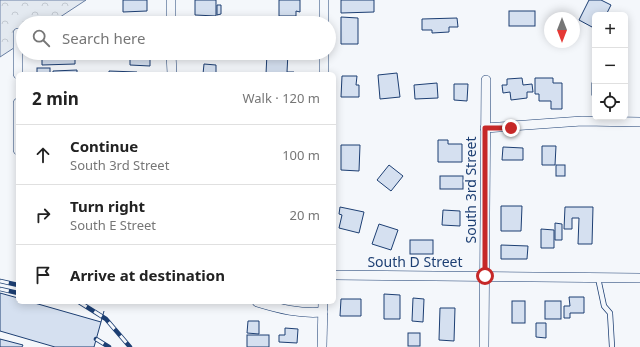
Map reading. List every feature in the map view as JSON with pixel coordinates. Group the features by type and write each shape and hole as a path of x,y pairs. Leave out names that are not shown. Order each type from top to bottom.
{"street":[{"path":"171,0 171,16"},
{"path":"324,0 324,16"},
{"path":"18,60 18,72"},
{"path":"171,60 172,72"},
{"path":"324,60 324,72"},
{"name":"South 3rd Street","path":"484,347 486,80"},
{"path":"485,128 582,121 640,122"},
{"name":"South D Street","path":"336,275 640,278"},
{"path":"263,304 281,310 306,313 323,312"},
{"path":"322,347 323,304"}],"lane":[{"path":"598,278 604,306 610,313 612,347"}],"green space":[{"path":"0,0 86,0 62,16 16,16 16,47 0,57"}],"building":[{"path":"123,0 147,0 147,11 123,12"},
{"path":"195,0 216,0 216,16 195,15"},
{"path":"279,0 300,0 300,12 296,11 296,16 279,16"},
{"path":"341,0 374,0 374,12 341,13"},
{"path":"589,0 601,0 611,5 608,12 592,12 592,27 580,21"},
{"path":"217,5 221,5 221,14 217,15"},
{"path":"509,11 535,11 535,26 509,26"},
{"path":"341,17 358,18 358,44 341,44"},
{"path":"457,18 458,27 449,27 449,32 432,33 432,30 422,30 422,19"},
{"path":"42,60 75,60 75,64 42,65"},
{"path":"130,60 150,60 150,66 130,65"},
{"path":"267,60 288,60 287,72 266,72"},
{"path":"204,64 216,65 216,72 203,72"},
{"path":"37,68 50,68 50,72 37,72"},
{"path":"77,70 77,72 53,72"},
{"path":"109,71 137,72 109,72"},
{"path":"397,73 400,97 380,99 378,75"},
{"path":"342,76 357,76 356,85 359,85 359,97 341,97"},
{"path":"522,78 523,85 532,84 533,92 527,92 527,98 511,100 510,92 503,93 502,85 507,85 507,79"},
{"path":"535,78 553,78 553,83 562,83 562,109 551,109 551,101 539,101 539,94 535,94"},
{"path":"437,83 438,98 415,99 414,85"},
{"path":"454,84 468,84 467,101 454,100"},
{"path":"438,140 448,140 448,144 462,144 462,162 438,162"},
{"path":"341,145 360,145 359,171 341,170"},
{"path":"542,146 556,146 555,165 542,165"},
{"path":"503,147 523,148 523,160 502,160"},
{"path":"389,165 403,176 391,191 377,180"},
{"path":"556,165 565,165 565,176 556,176"},
{"path":"440,176 463,176 463,189 440,189"},
{"path":"501,206 522,206 521,231 501,231"},
{"path":"340,207 364,212 359,233 339,228 342,215 339,214"},
{"path":"565,207 593,207 592,244 578,244 579,218 572,218 572,229 564,229"},
{"path":"443,210 460,211 460,226 442,225"},
{"path":"555,223 562,224 562,240 555,240"},
{"path":"379,224 398,230 391,250 372,244"},
{"path":"541,229 554,230 554,248 541,248"},
{"path":"410,240 433,240 433,254 410,254"},
{"path":"501,245 528,246 527,259 501,259"},
{"path":"0,293 16,297 16,304 38,304 101,322 94,347 55,347 0,331"},
{"path":"384,294 400,295 400,319 384,319"},
{"path":"569,297 584,297 584,313 570,313 570,318 564,318 564,306 570,306"},
{"path":"413,298 424,299 423,322 412,321"},
{"path":"341,299 361,299 361,316 340,316"},
{"path":"512,301 525,301 525,323 512,323"},
{"path":"545,301 561,301 561,319 545,319"},
{"path":"440,308 455,308 454,341 439,340"},
{"path":"248,321 259,321 259,334 247,333"},
{"path":"536,323 546,323 546,338 536,337"},
{"path":"285,328 298,329 297,343 279,342 279,335 285,335"},
{"path":"408,333 420,333 420,346 408,346"},
{"path":"247,335 269,335 269,347 247,347"},
{"path":"0,339 23,345 22,347 0,347"}],"railway":[{"path":"0,281 16,285"},
{"path":"0,289 16,293"},
{"path":"82,304 106,319 130,347"},
{"path":"96,339 109,347"}],"fence":[{"path":"101,322 104,311"}],"route":[{"path":"485,276 485,128 511,128"}]}
